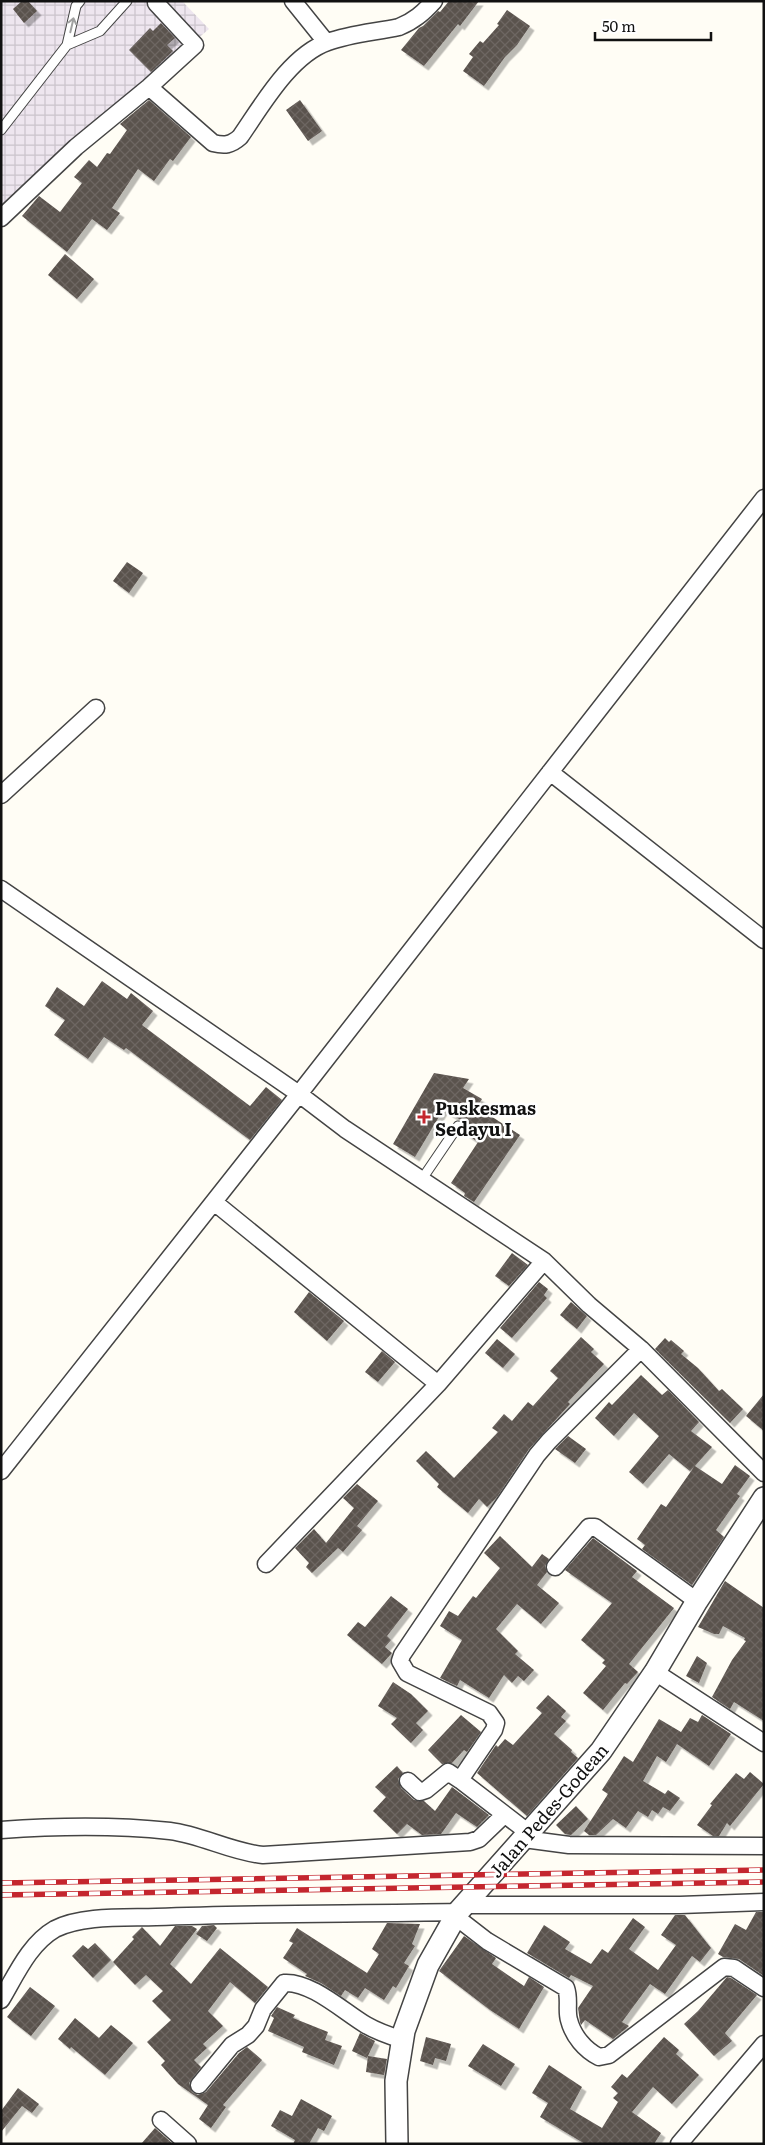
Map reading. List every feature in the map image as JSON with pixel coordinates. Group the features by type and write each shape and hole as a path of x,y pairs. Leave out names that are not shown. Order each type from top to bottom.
{"street":[{"path":"1,218 76,147 149,87 195,45 156,3 158,1"},
{"path":"292,1 326,42"},
{"path":"149,87 213,144 224,146 233,144 240,137 285,73 304,57 326,42 400,27 417,19 434,1"},
{"path":"1,1471 299,1094 764,498"},
{"path":"1,794 96,708"},
{"path":"550,772 764,940"},
{"path":"1,889 299,1094 345,1129 544,1261 589,1305 641,1349 764,1472"},
{"path":"214,1202 438,1384"},
{"path":"266,1564 438,1384 544,1261"},
{"path":"460,1780 494,1730 496,1723 494,1717 489,1712 407,1673 400,1661 402,1655 537,1455 641,1349"},
{"name":"Jalan Pedes-Godean","path":"397,2144 396,2081 404,2031 428,1965 460,1912 601,1751 655,1672 697,1602 764,1498"},
{"path":"555,1568 589,1527 595,1527 697,1602"},
{"path":"655,1672 764,1744"},
{"path":"408,1781 420,1792 426,1790 448,1772 504,1815 526,1836 539,1842 568,1845 764,1846"},
{"path":"1,1830 57,1826 171,1832 244,1853 263,1855 470,1842 479,1839 504,1815"},
{"path":"1,2000 38,1941 56,1929 70,1924 94,1920 223,1914 460,1912 764,1902"},
{"path":"460,1912 487,1941 566,1988 568,1993 569,2020 584,2047 599,2057 609,2055 724,1967 734,1968 764,1988"},
{"path":"199,2084 232,2045 256,2026 263,2009 284,1983 300,1985 329,2000 368,2026 403,2040"},
{"path":"679,2144 764,2044"},
{"path":"161,2120 188,2144"}],"lane":[{"path":"1,130 67,45 76,6 80,1"},
{"path":"67,45 100,31 127,1"},
{"path":"422,1179 458,1126"}],"shaded area":[{"path":"1,1 182,1 209,29 1,206"}],"building":[{"path":"22,1 28,1 37,11 24,23 13,9"},
{"path":"449,1 479,1 460,26 458,24 424,66 401,50 419,28 438,11 440,12"},
{"path":"507,10 530,26 484,86 463,71 473,57 469,54 480,41 483,43 499,25 497,24"},
{"path":"161,23 175,38 167,45 173,51 151,72 129,50 150,28 153,31"},
{"path":"149,100 191,137 173,161 170,159 154,181 138,169 112,208 120,213 107,230 92,219 67,252 22,216 39,196 60,212 82,183 74,177 89,160 97,167 107,153 110,154 127,130 120,124"},
{"path":"300,100 322,131 308,141 286,110"},
{"path":"65,254 94,279 77,299 48,275"},
{"path":"127,562 143,573 129,593 113,581"},
{"path":"102,981 127,999 131,993 153,1011 142,1025 250,1106 266,1087 282,1100 250,1140 126,1048 124,1050 104,1037 88,1059 54,1035 65,1020 45,1006 57,987 84,1006"},
{"path":"434,1073 469,1079 463,1088 482,1099 477,1107 520,1135 474,1202 464,1196 465,1193 451,1183 478,1142 463,1132 468,1124 443,1110 415,1157 393,1144"},
{"path":"512,1253 528,1265 509,1286 495,1276"},
{"path":"539,1282 548,1289 544,1295 547,1298 512,1338 500,1328"},
{"path":"309,1292 344,1321 327,1341 294,1312"},
{"path":"571,1302 587,1316 577,1329 560,1315"},
{"path":"581,1337 594,1349 591,1352 604,1364 568,1402 570,1404 529,1449 497,1497 487,1507 479,1499 468,1513 437,1487 439,1484 416,1461 426,1451 454,1478 498,1432 492,1428 504,1414 512,1421 528,1402 533,1406 558,1378 550,1371"},
{"path":"665,1338 669,1342 671,1340 684,1351 681,1354 698,1368 719,1391 722,1389 743,1409 730,1423 655,1349"},
{"path":"497,1339 515,1354 503,1368 485,1353"},
{"path":"382,1351 395,1362 378,1382 365,1372"},
{"path":"641,1375 662,1395 668,1390 699,1422 691,1431 712,1447 695,1466 722,1484 735,1465 750,1476 737,1494 740,1496 716,1530 724,1537 692,1585 642,1549 645,1545 637,1539 661,1504 666,1507 694,1467 690,1471 669,1454 643,1484 629,1472 659,1436 634,1413 614,1436 595,1418 609,1402 612,1405"},
{"path":"764,1394 764,1431 746,1416"},
{"path":"568,1436 586,1449 575,1463 555,1449"},
{"path":"357,1484 378,1501 357,1526 362,1530 343,1552 338,1548 312,1573 306,1567 309,1563 295,1548 314,1529 326,1543 354,1508 343,1498"},
{"path":"500,1536 532,1567 542,1554 549,1559 545,1566 547,1572 537,1585 559,1603 541,1624 517,1604 496,1629 518,1651 515,1654 534,1670 524,1681 518,1676 512,1683 504,1675 489,1698 460,1680 457,1686 440,1678 462,1640 440,1626 449,1611 458,1616 473,1596 476,1598 500,1568 484,1553"},
{"path":"593,1538 637,1571 632,1577 674,1608 629,1664 638,1672 627,1684 625,1683 603,1710 583,1693 606,1666 602,1663 605,1660 581,1640 612,1603 565,1570"},
{"path":"725,1581 764,1608 764,1721 734,1702 730,1709 712,1697 732,1660 746,1641 744,1640 745,1638 723,1626 719,1634 714,1634 698,1627"},
{"path":"391,1596 408,1609 387,1636 391,1640 385,1647 392,1653 382,1664 347,1635 358,1622 365,1627"},
{"path":"697,1656 707,1663 699,1683 686,1676"},
{"path":"393,1682 411,1694 428,1711 416,1723 423,1730 411,1743 391,1724 397,1718 378,1706"},
{"path":"548,1695 566,1711 561,1717 566,1721 554,1734 578,1758 527,1816 477,1773 496,1745 498,1747 505,1739 513,1745 542,1713 536,1708"},
{"path":"461,1715 481,1732 467,1752 464,1750 452,1763 442,1764 428,1750"},
{"path":"702,1715 731,1734 709,1766 677,1744 666,1762 657,1756 643,1781 665,1794 668,1790 680,1798 670,1811 663,1807 658,1814 652,1810 648,1817 638,1811 626,1828 613,1819 596,1835 589,1835 584,1831 608,1794 602,1790 624,1756 633,1762 659,1719 681,1732 690,1718 698,1722"},
{"path":"397,1766 403,1773 398,1779 401,1788 414,1800 424,1801 435,1811 452,1787 489,1815 477,1827 456,1813 441,1834 422,1835 407,1824 397,1834 373,1811 386,1797 375,1787"},
{"path":"750,1772 764,1784 730,1826 727,1823 719,1836 713,1836 697,1825 712,1805 710,1804 736,1773 744,1779"},
{"path":"576,1806 588,1819 571,1835 565,1834 556,1825"},
{"path":"756,1912 764,1912 764,1976 739,1959 723,1957 718,1954 735,1924 746,1930"},
{"path":"675,1915 685,1915 711,1948 700,1962 692,1956 665,1994 650,1984 622,2022 629,2026 613,2039 585,2020 581,2025 578,2008 593,1986 571,1975 569,1978 527,1953 544,1925 570,1942 565,1949 591,1964 602,1949 608,1953 633,1918 645,1927 629,1949 658,1970 676,1945 661,1935"},
{"path":"387,1923 420,1924 412,1944 415,1946 404,1963 409,1966 396,1988 393,1986 384,2000 365,1988 358,1998 345,1990 341,1996 321,1983 305,1976 307,1974 283,1958 293,1943 289,1941 297,1928 367,1973 379,1954 372,1949"},
{"path":"214,1925 217,1928 207,1941 196,1934 202,1926"},
{"path":"175,1926 192,1926 197,1929 170,1964 191,1984 220,1948 268,1987 255,2003 230,1982 208,2011 223,2026 203,2044 207,2048 194,2060 201,2067 189,2083 192,2092 198,2095 206,2092 239,2053 247,2047 262,2060 223,2105 226,2107 211,2128 199,2119 208,2105 178,2084 161,2065 165,2061 147,2042 171,2020 152,2001 163,1991 146,1975 135,1985 113,1962 142,1927 160,1946"},
{"path":"464,1936 496,1958 492,1964 524,1986 529,1977 544,1987 519,2029 490,2010 439,1971"},
{"path":"95,1943 111,1960 93,1978 72,1956 83,1945 88,1949"},
{"path":"727,1977 757,1995 725,2033 732,2041 714,2056 684,2024 698,2011"},
{"path":"30,1987 55,2006 31,2036 7,2017"},
{"path":"277,2007 295,2015 293,2018 328,2032 325,2040 342,2046 334,2065 302,2052 304,2047 268,2031 274,2018 271,2016"},
{"path":"75,2018 99,2038 111,2025 133,2043 105,2075 71,2047 70,2049 58,2039"},
{"path":"360,2033 375,2041 367,2058 352,2051"},
{"path":"426,2037 451,2044 446,2061 435,2058 433,2065 420,2061"},
{"path":"664,2037 679,2050 676,2054 699,2075 672,2104 653,2087 632,2112 661,2133 654,2144 585,2144 540,2117 548,2103 532,2093 549,2065 582,2087 570,2109 602,2128 618,2102 613,2098 618,2093 611,2087 622,2074 627,2078"},
{"path":"483,2044 515,2064 501,2086 468,2066"},
{"path":"368,2056 387,2059 384,2075 366,2072"},
{"path":"18,2088 39,2104 32,2113 22,2106 1,2132 1,2111"},
{"path":"301,2099 332,2116 324,2131 318,2128 309,2144 293,2144 295,2140 271,2126 280,2110 292,2116"},
{"path":"155,2128 173,2144 141,2144"}],"railway":[{"path":"1,1883 764,1870"},
{"path":"1,1895 764,1882"}],"place":[{"name":"Puskesmas Sedayu I","path":"424,1117"}]}
